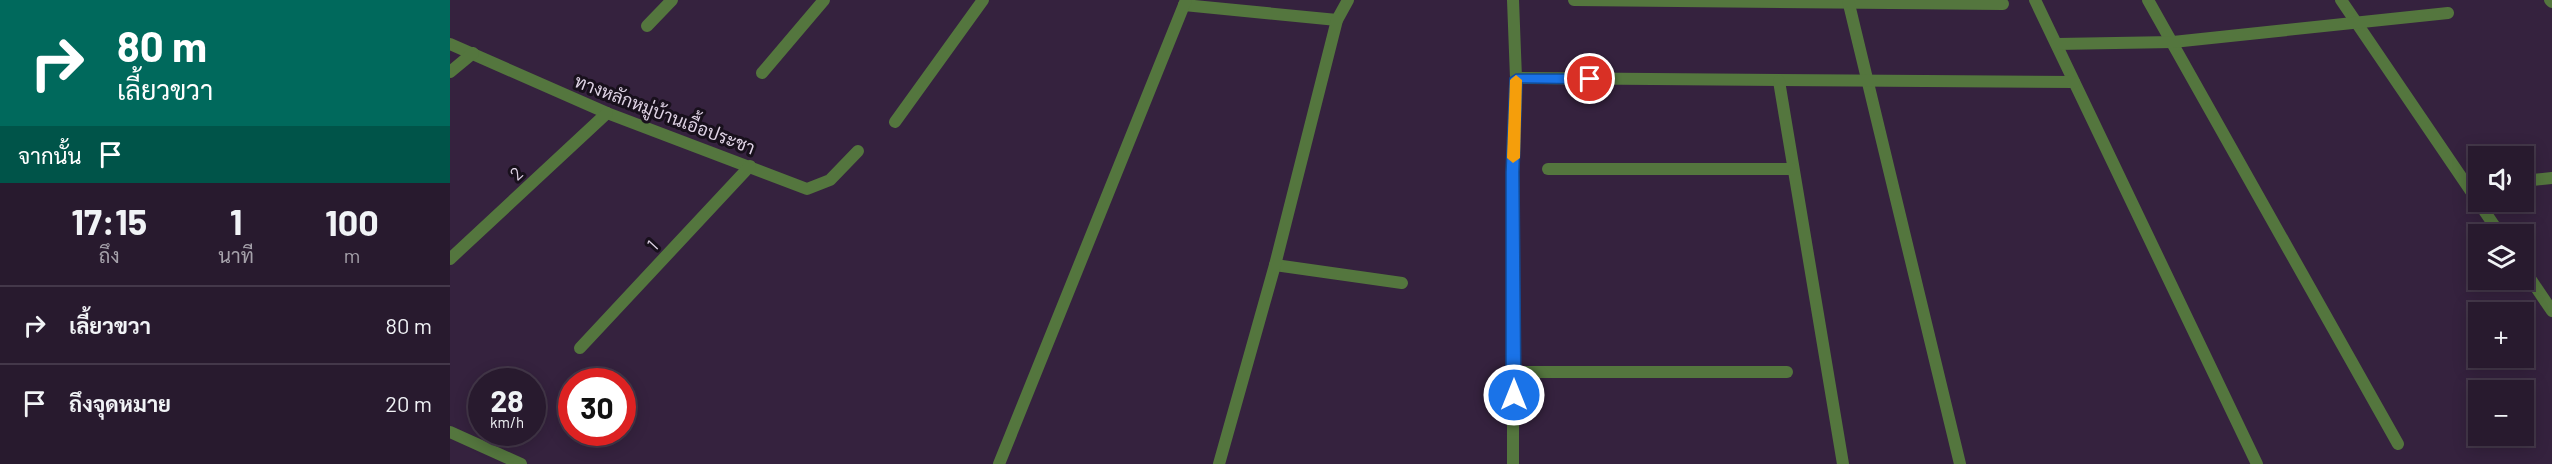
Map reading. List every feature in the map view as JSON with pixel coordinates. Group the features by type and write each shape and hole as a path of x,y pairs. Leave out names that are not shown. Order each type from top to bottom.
{"street":[{"path":"647,26 672,0"},
{"path":"762,73 824,0"},
{"path":"894,122 982,0"},
{"path":"1219,464 1275,265 1337,20 1348,0"},
{"path":"1513,0 1516,78 1513,172 1513,464"},
{"path":"1574,0 2003,4"},
{"path":"2035,0 2257,464"},
{"path":"2148,0 2398,444"},
{"path":"2341,0 2468,180"},
{"path":"1848,2 1960,464"},
{"path":"999,464 1185,3 1337,20"},
{"path":"2057,44 2173,42 2448,13"},
{"name":"ทางหลักหมู่บ้านเอื้อประชา","path":"450,44 607,113 807,189 823,186 834,178 858,151"},
{"path":"450,72 473,53"},
{"path":"1516,78 2074,82"},
{"path":"1779,81 1843,464"},
{"name":"2","path":"450,259 607,113"},
{"name":"1","path":"580,348 750,166"},
{"path":"1548,169 1792,169"},
{"path":"2534,180 2552,178"},
{"path":"1275,265 1402,283"},
{"path":"2534,284 2552,311"},
{"path":"1514,372 1787,372"},
{"path":"450,432 521,464"}],"slow traffic":[{"path":"1513,158 1516,80"}],"route":[{"path":"1514,395 1513,172 1516,78 1590,79"}]}
